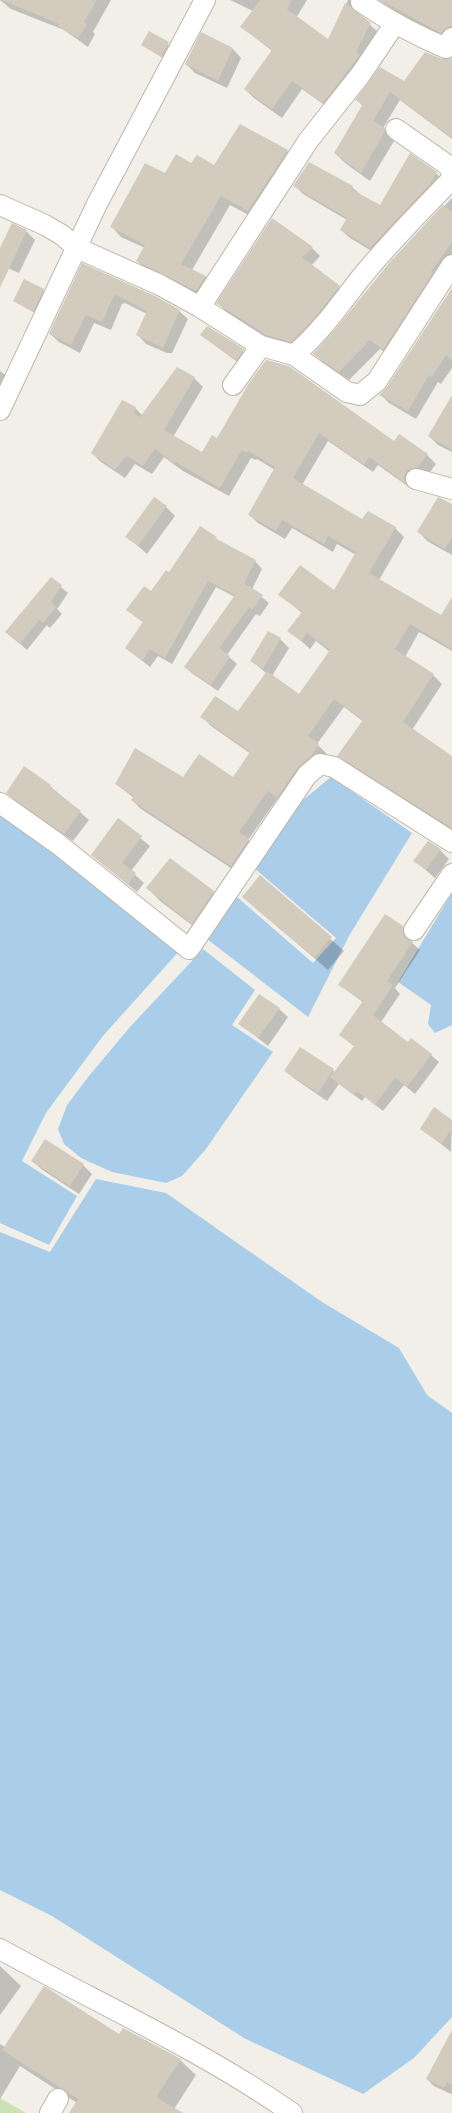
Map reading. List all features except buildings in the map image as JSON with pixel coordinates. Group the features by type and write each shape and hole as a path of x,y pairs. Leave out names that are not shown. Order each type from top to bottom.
{"street":[{"path":"0,410 97,204 205,0"},
{"path":"360,1 394,25 446,48 452,38"},
{"path":"200,307 308,141 360,74 394,25"},
{"path":"294,355 310,341 383,252 450,181 452,174 449,166 396,129"},
{"path":"0,205 45,225 62,235 77,248 160,285 200,307 261,346 294,355 347,392 360,395 377,381 452,265"},
{"path":"233,386 261,346"},
{"path":"416,479 451,486"},
{"path":"0,804 58,844 189,949 307,775 320,764 334,767 452,842"},
{"path":"414,930 452,874"},
{"path":"0,1949 174,2042 258,2090 292,2113"}],"green space":[{"path":"0,2098 26,2113 0,2113"}],"water":[{"path":"331,777 412,833 349,936 308,1017 207,939 236,896 313,963 336,938 254,868 298,804"},
{"path":"0,811 181,949 102,1037 46,1113 22,1161 77,1196 49,1245 0,1223"},
{"path":"452,893 452,1025 435,1033 428,1024 431,1005 398,982"},
{"path":"203,949 255,990 232,1025 273,1052 206,1149 182,1176 166,1183 112,1172 81,1158 64,1144 58,1129 67,1105 129,1028"},
{"path":"96,1179 166,1193 322,1302 399,1348 427,1395 452,1413 452,2017 414,2058 363,2094 244,2038 52,1916 0,1890 0,1232 50,1252"}]}
